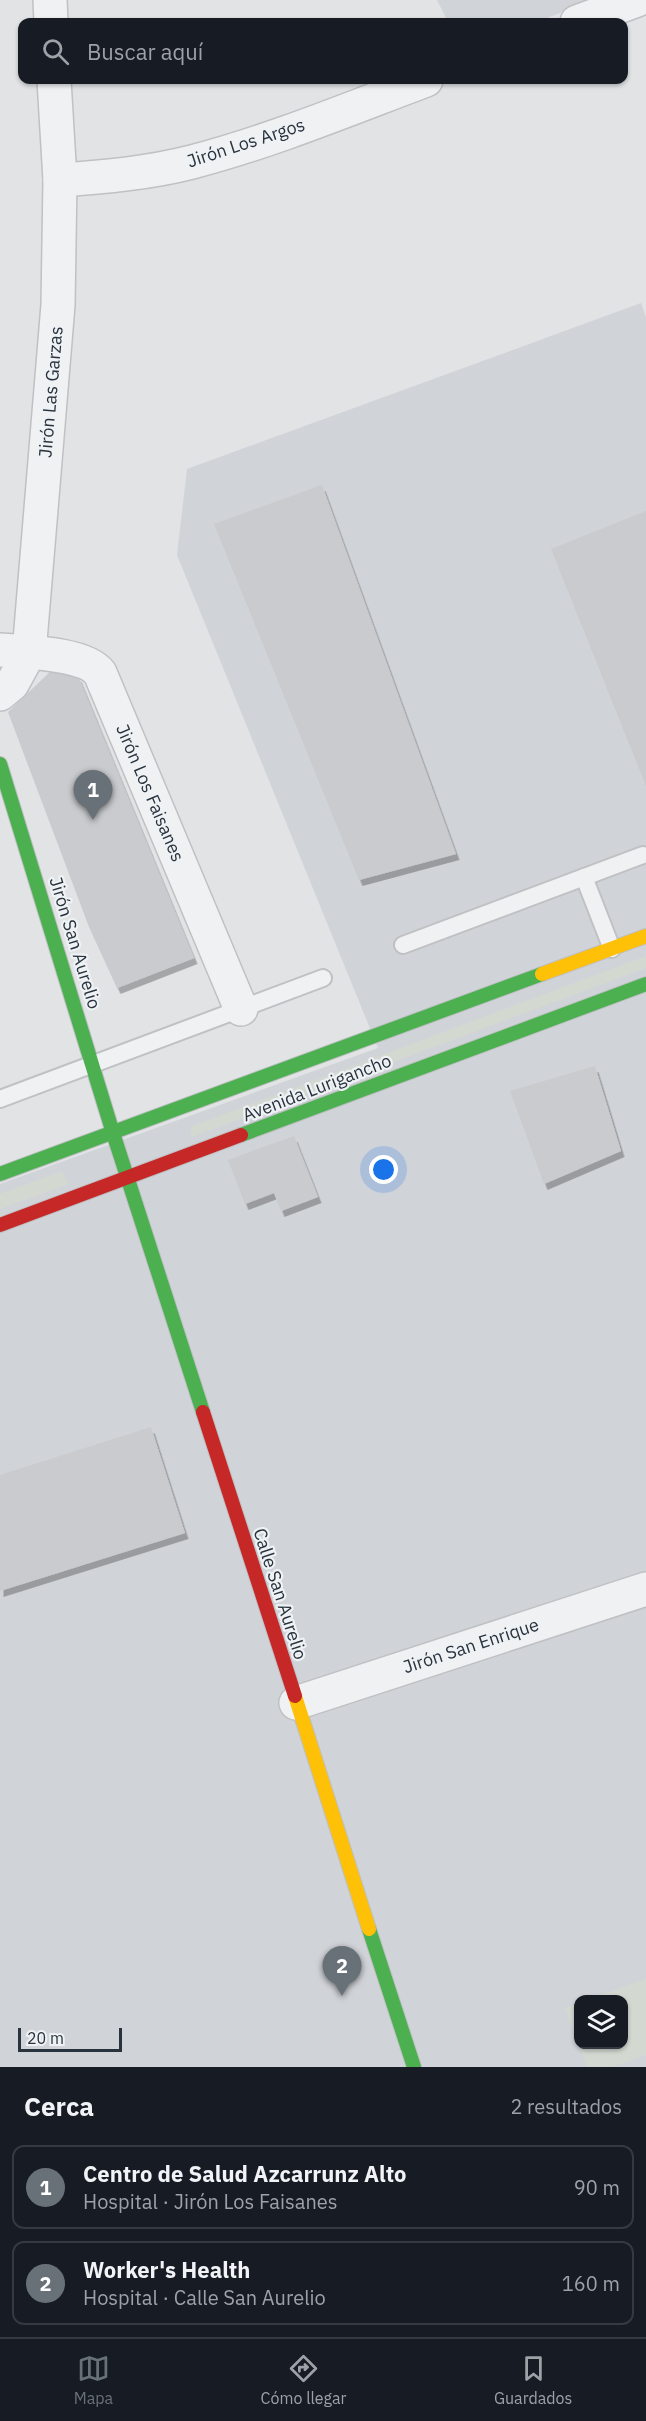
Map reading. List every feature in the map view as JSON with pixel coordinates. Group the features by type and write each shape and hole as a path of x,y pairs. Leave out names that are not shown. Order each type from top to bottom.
{"main road":[{"name":"Jirón San Aurelio","path":"0,764 113,1133"},
{"name":"Avenida Lurigancho","path":"0,1174 646,936"},
{"name":"Avenida Lurigancho","path":"0,1225 129,1179 646,984"},
{"name":"Calle San Aurelio","path":"113,1133 414,2067"}],"street":[{"path":"50,0 51,18"},
{"path":"588,18 637,0"},
{"name":"Jirón Las Garzas","path":"0,694 12,684 58,305 60,180 54,84"},
{"name":"Jirón Los Argos","path":"60,180 114,176 189,163 244,147 415,84"},
{"name":"Jirón Los Faisanes","path":"15,651 74,659 89,664 100,673 241,1009"},
{"name":"Jirón San Enrique","path":"296,1703 646,1589"}],"lane":[{"path":"403,945 644,855"},
{"path":"584,877 612,949"},
{"path":"0,1099 323,978"}],"shaded area":[{"path":"437,0 597,0 546,18 446,18"},
{"path":"641,303 646,317 646,2067 0,2067 0,1184 378,1048 177,555 187,469"},
{"path":"646,956 646,968 192,1137 190,1127"},
{"path":"62,1171 69,1184 0,1209 0,1194"},
{"path":"646,1979 646,2055 612,2067 587,2067 580,2049 628,2049 628,1995 600,1995"},
{"path":"574,2005 574,2032 565,2008"}],"building":[{"path":"322,485 456,854 359,880 214,524"},
{"path":"646,511 646,786 551,549"},
{"path":"54,668 78,676 194,958 117,988 89,927 8,712"},
{"path":"595,1066 621,1151 544,1184 510,1091"},
{"path":"294,1136 318,1197 281,1211 274,1193 245,1204 228,1160"},
{"path":"151,1427 185,1533 0,1591 0,1475"}],"traffic: fast":[{"path":"0,764 113,1133 203,1412"},
{"path":"0,1174 542,974"},
{"path":"241,1135 646,984"},
{"path":"369,1929 414,2067"}],"traffic: slow":[{"path":"542,974 646,936"},
{"path":"295,1696 369,1929"}],"traffic: jam":[{"path":"0,1225 241,1135"},
{"path":"203,1412 295,1696"}],"place":[{"name":"Centro de Salud Azcarrunz Alto","path":"93,820"},
{"name":"Worker's Health","path":"342,1996"}]}
